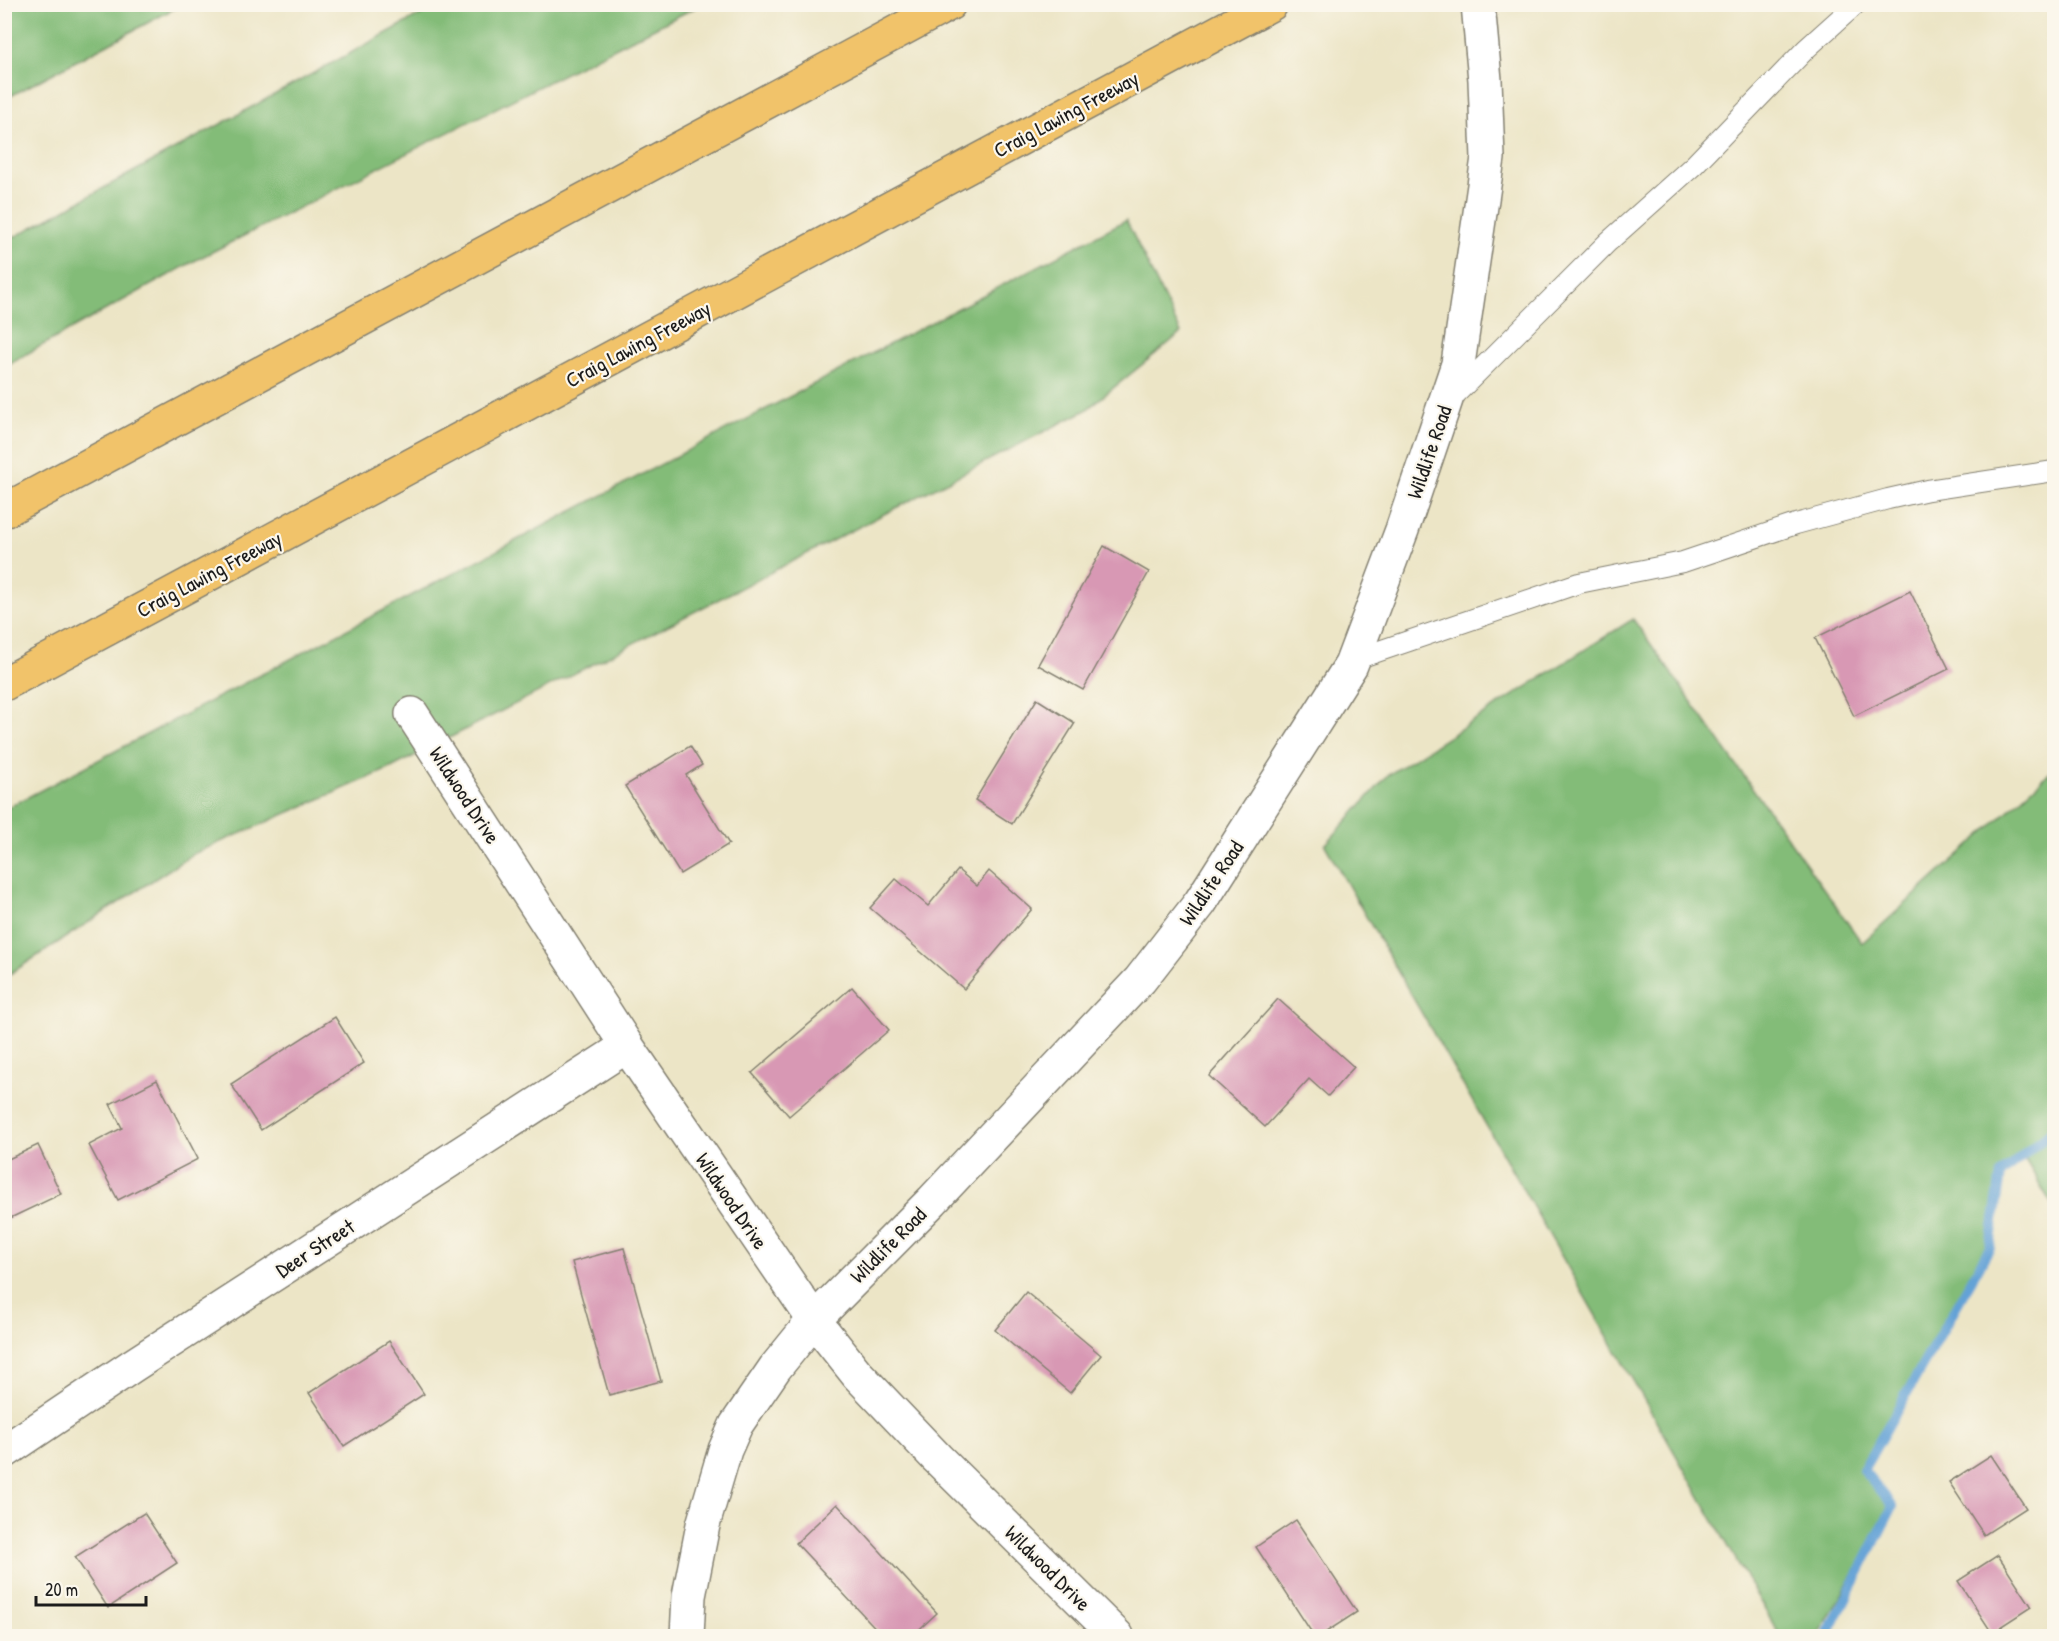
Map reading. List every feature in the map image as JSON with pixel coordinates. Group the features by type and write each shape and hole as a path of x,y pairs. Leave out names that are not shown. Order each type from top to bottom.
{"highway":[{"path":"4,511 949,4"},
{"name":"Craig Lawing Freeway","path":"4,684 1271,4"}],"street":[{"name":"Wildlife Road","path":"687,1636 689,1596 703,1525 725,1450 736,1425 775,1368 814,1320 932,1201 1140,980 1200,903 1353,660 1402,530 1458,364 1488,158 1485,80 1478,4"},
{"name":"Wildwood Drive","path":"412,714 627,1046 814,1320 857,1374 937,1458 1117,1636"},
{"name":"Deer Street","path":"4,1452 132,1366 627,1046"}],"lane":[{"path":"1444,405 1608,242 1694,165 1806,49 1856,4"},
{"path":"1353,660 1579,583 1683,562 1796,524 1888,499 1928,490 2055,471"}],"green space":[{"path":"5,4 181,4 181,5 5,99"},
{"path":"438,5 700,5 196,260 5,366 5,242"},
{"path":"1126,220 1181,333 1086,410 391,768 193,854 5,977 5,809"},
{"path":"1633,619 1862,943 2054,769 2054,1208 2023,1156 2001,1174 1990,1247 1863,1470 1893,1506 1818,1636 1780,1636 1325,845 1388,775"}],"building":[{"path":"1104,546 1149,572 1083,690 1038,665"},
{"path":"1910,591 1949,669 1854,716 1815,638"},
{"path":"1037,699 1075,723 1012,824 975,800"},
{"path":"690,746 702,765 686,775 729,844 680,874 625,786"},
{"path":"958,870 977,886 989,871 1032,909 964,989 870,908 896,879 928,906"},
{"path":"852,987 889,1030 789,1116 752,1073"},
{"path":"1278,999 1354,1067 1328,1096 1309,1079 1265,1127 1209,1076"},
{"path":"335,1017 364,1063 261,1130 231,1084"},
{"path":"157,1080 198,1159 118,1200 89,1145 122,1128 110,1104"},
{"path":"38,1145 61,1194 4,1221 4,1161"},
{"path":"624,1248 661,1381 609,1395 572,1262"},
{"path":"1026,1292 1101,1355 1070,1393 995,1330"},
{"path":"389,1341 424,1394 344,1446 309,1393"},
{"path":"1991,1455 2026,1508 1984,1535 1949,1482"},
{"path":"837,1504 937,1613 912,1636 883,1636 796,1543"},
{"path":"144,1513 177,1563 108,1608 75,1557"},
{"path":"1296,1520 1357,1612 1320,1636 1314,1636 1256,1547"},
{"path":"1998,1555 2032,1607 1992,1633 1958,1581"}],"waterway":[{"path":"1827,1636 1893,1506 1863,1470 1990,1247 2001,1174 2054,1129"}]}
